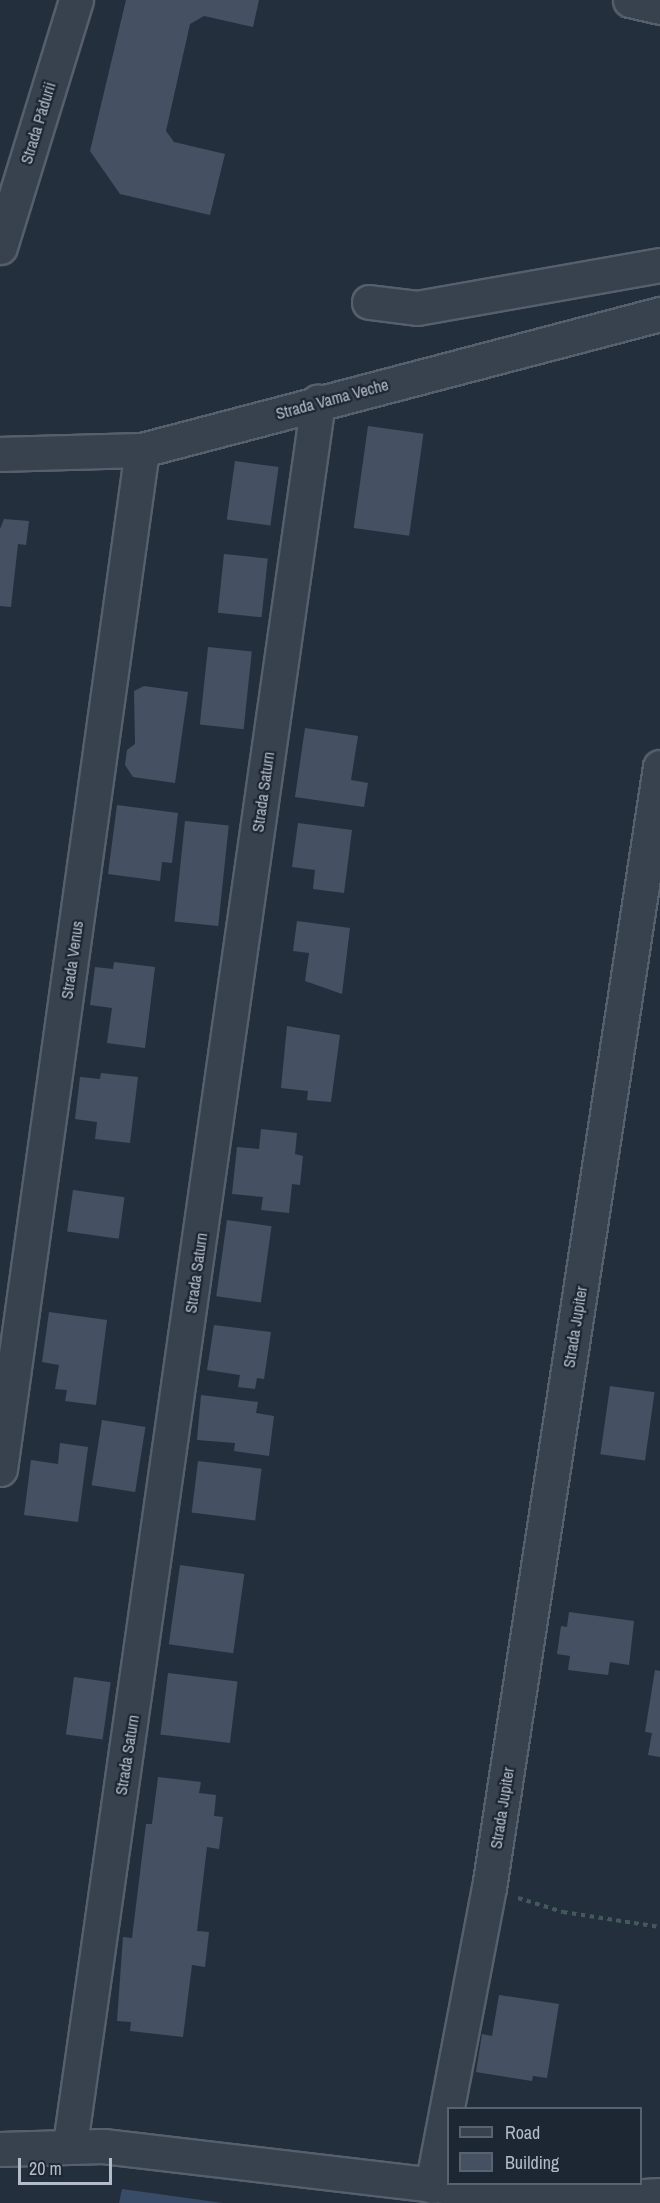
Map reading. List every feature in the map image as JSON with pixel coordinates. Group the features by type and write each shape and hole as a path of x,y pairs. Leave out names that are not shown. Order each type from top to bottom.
{"street":[{"name":"Strada Pădurii","path":"0,247 76,0"},
{"path":"630,0 660,7"},
{"path":"369,302 417,308 660,265"},
{"name":"Strada Vama Veche","path":"0,454 142,450 660,314"},
{"name":"Strada Saturn","path":"70,2144 318,402"},
{"name":"Strada Venus","path":"0,1469 142,450"},
{"name":"Strada Jupiter","path":"447,2107 489,1888 660,766"},
{"name":"Strada Jupiter","path":"432,2186 447,2108"},
{"path":"0,2149 70,2144 432,2186 595,2199 660,2195"}],"path":[{"path":"489,1888 563,1912 660,1927"}],"water":[{"path":"122,2189 223,2203 119,2203"}],"building":[{"path":"126,0 259,0 253,27 204,16 190,24 166,131 174,142 225,154 210,215 120,194 90,151"},
{"path":"368,426 423,434 409,536 354,528"},
{"path":"235,461 279,467 270,526 227,519"},
{"path":"4,519 29,521 26,545 18,544 11,607 0,606 0,529"},
{"path":"224,554 268,559 262,617 218,613"},
{"path":"208,647 252,652 244,729 200,725"},
{"path":"144,686 188,692 175,783 133,777 125,765 127,750 135,744 134,691"},
{"path":"305,728 358,736 351,780 368,783 364,807 295,797"},
{"path":"117,805 178,813 172,863 162,862 160,881 108,874"},
{"path":"185,821 229,826 218,926 174,921"},
{"path":"298,823 352,830 344,893 313,889 315,870 292,867"},
{"path":"297,921 350,928 342,994 305,981 309,953 293,951"},
{"path":"114,962 155,967 145,1048 107,1043 112,1008 90,1005 95,967 113,969"},
{"path":"287,1026 340,1035 331,1102 307,1100 308,1091 281,1088"},
{"path":"101,1073 138,1077 130,1143 95,1139 97,1122 75,1119 80,1077 100,1079"},
{"path":"261,1129 297,1133 295,1154 303,1156 300,1185 292,1184 289,1213 261,1210 263,1197 232,1194 237,1147 259,1149"},
{"path":"73,1190 124,1197 119,1239 67,1232"},
{"path":"227,1220 272,1226 261,1303 216,1296"},
{"path":"49,1312 107,1320 96,1405 65,1401 67,1390 55,1389 59,1365 42,1362"},
{"path":"214,1325 271,1332 264,1379 257,1378 255,1389 238,1387 240,1375 207,1370"},
{"path":"610,1386 655,1392 645,1461 600,1454"},
{"path":"201,1395 258,1402 256,1413 274,1416 269,1456 234,1451 235,1443 197,1440"},
{"path":"102,1420 145,1427 135,1492 92,1485"},
{"path":"60,1443 88,1447 78,1522 24,1515 31,1460 58,1464"},
{"path":"198,1461 262,1469 255,1520 192,1513"},
{"path":"180,1565 244,1574 233,1653 169,1644"},
{"path":"569,1612 634,1621 629,1665 610,1662 608,1675 568,1670 570,1656 557,1654 561,1626 567,1627"},
{"path":"655,1670 660,1671 660,1757 648,1755 652,1733 645,1732"},
{"path":"168,1673 237,1682 230,1743 160,1735"},
{"path":"74,1677 111,1682 103,1740 66,1734"},
{"path":"158,1777 201,1782 199,1793 216,1795 214,1816 223,1817 219,1849 207,1847 197,1931 209,1932 205,1967 192,1965 183,2037 130,2031 131,2022 117,2021 123,1937 132,1938 146,1824 152,1824"},
{"path":"499,1995 559,2004 547,2078 533,2076 532,2081 476,2072 482,2034 492,2036"}]}
